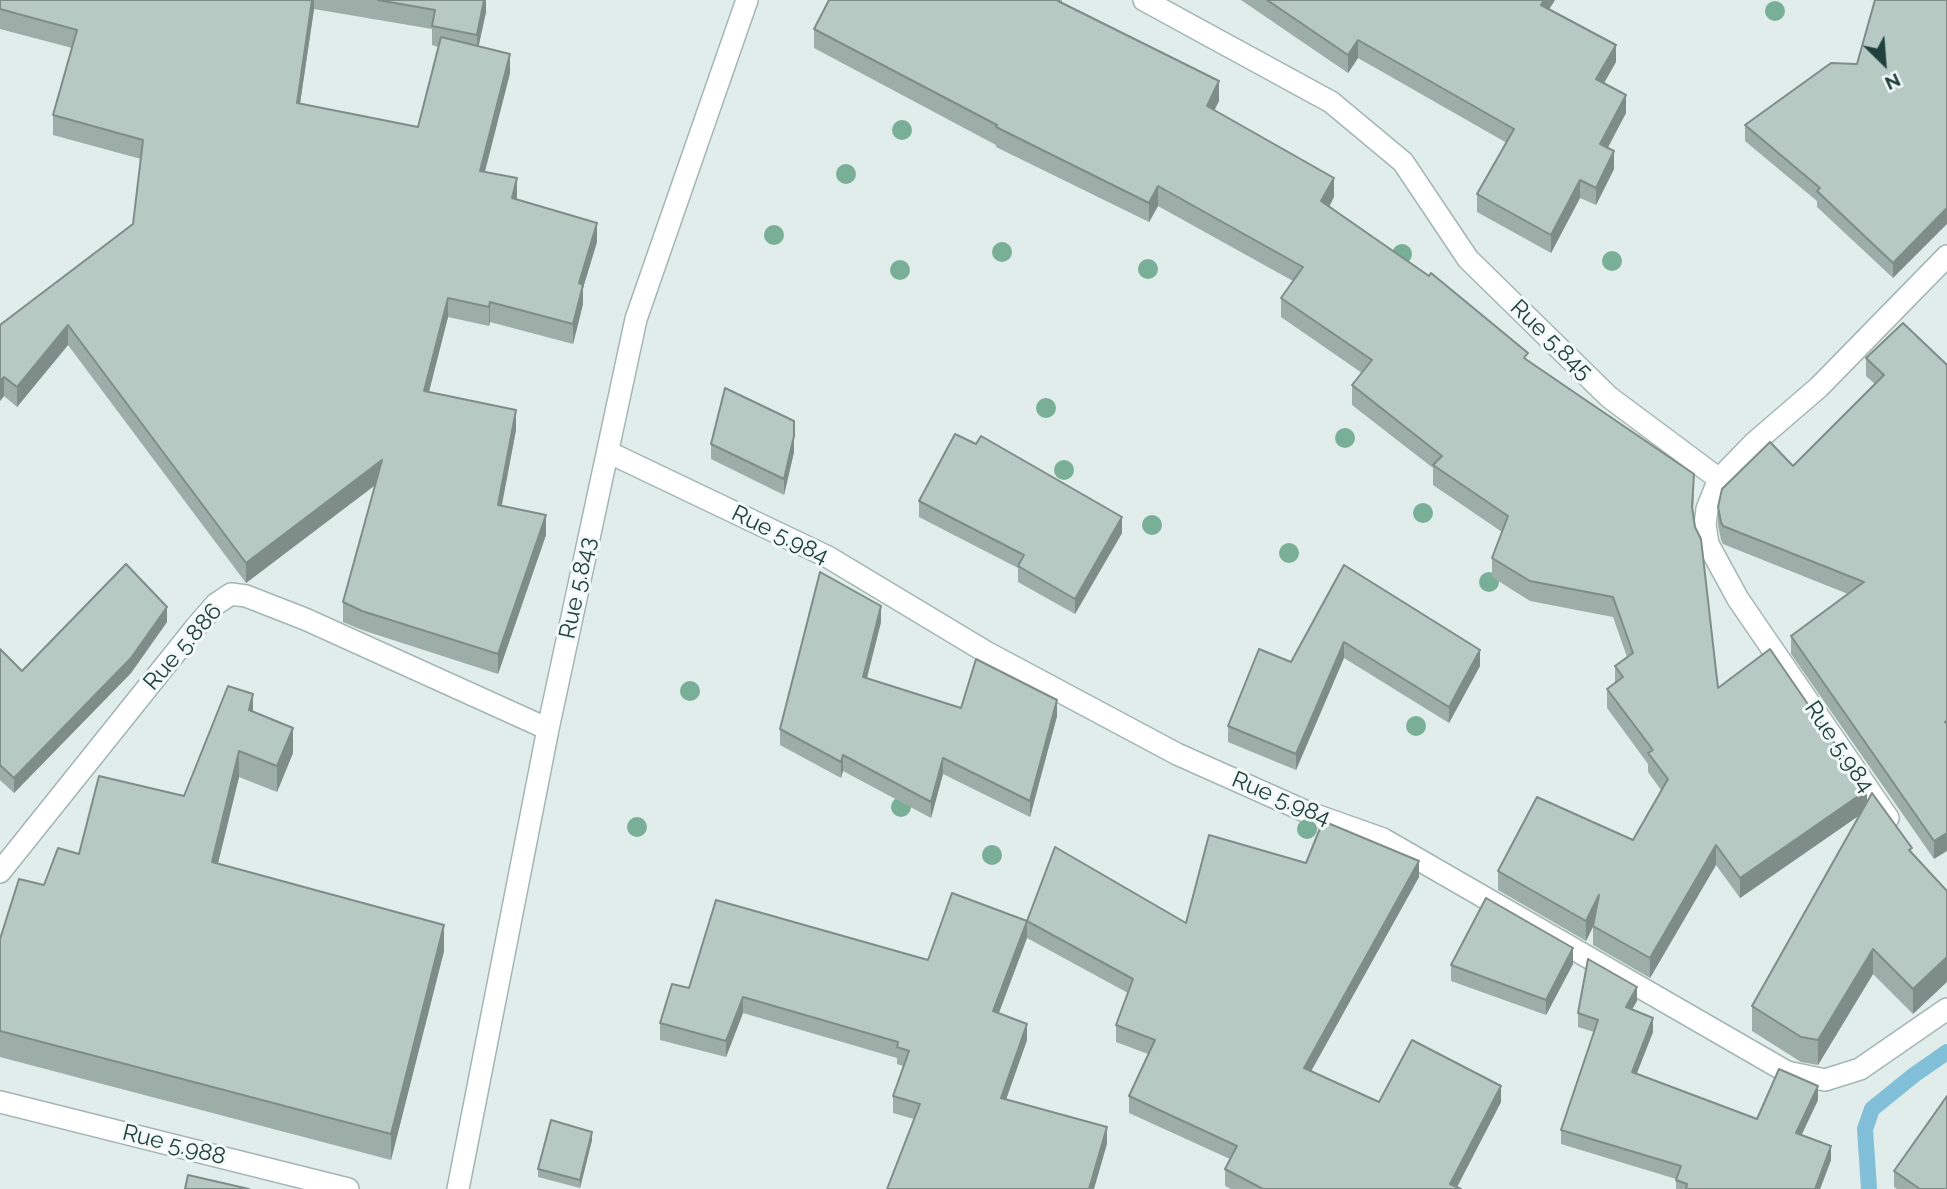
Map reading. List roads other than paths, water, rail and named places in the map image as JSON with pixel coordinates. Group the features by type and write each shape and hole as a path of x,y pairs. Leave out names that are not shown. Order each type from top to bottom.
{"street":[{"name":"Rue 5.843","path":"458,1189 548,729 636,319 747,0"},
{"name":"Rue 5.845","path":"1144,0 1331,102 1404,162 1468,259 1609,397 1719,479"},
{"path":"1719,479 1754,443 1819,387 1947,256"},
{"name":"Rue 5.984","path":"608,452 828,557 986,652 1177,754 1307,812 1383,839 1787,1072 1825,1080 1860,1069 1947,1009"},
{"name":"Rue 5.984","path":"1719,479 1707,509 1705,525 1709,544 1738,599 1899,834"},
{"name":"Rue 5.886","path":"0,872 196,627 216,604 231,594 246,596 305,619 548,729"},
{"name":"Rue 5.988","path":"0,1102 348,1189"}],"waterway":[{"path":"1869,1189 1865,1129 1872,1109 1947,1052"}]}
